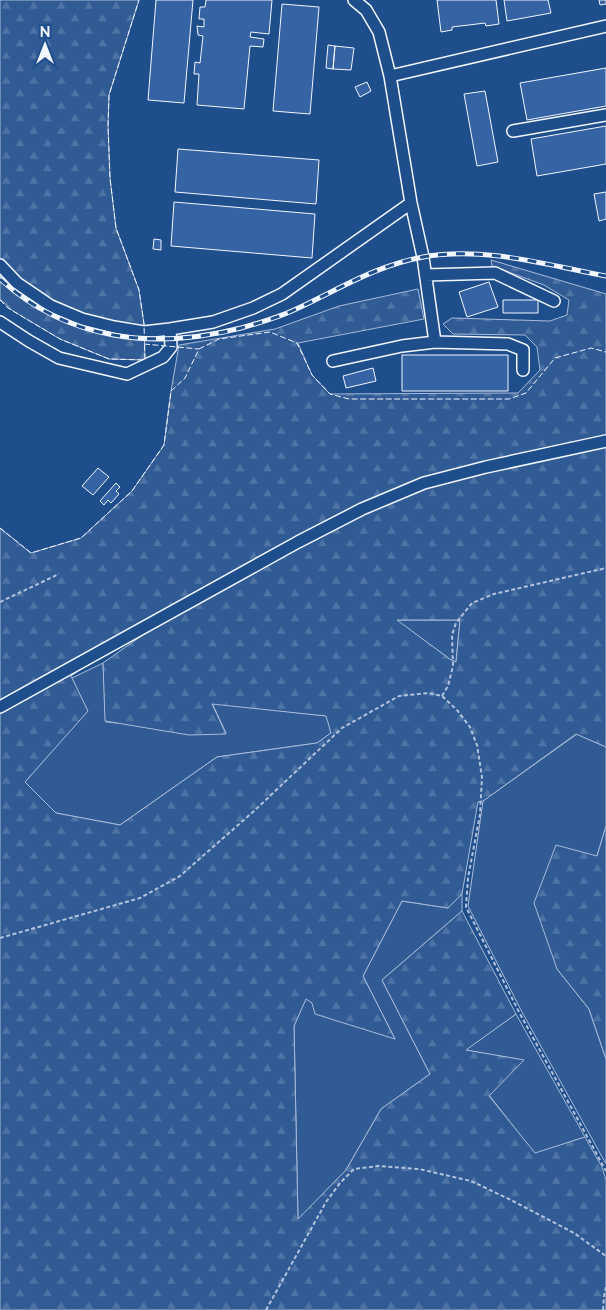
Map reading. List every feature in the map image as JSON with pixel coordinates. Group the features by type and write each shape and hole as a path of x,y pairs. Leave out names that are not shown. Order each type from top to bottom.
{"street":[{"path":"354,0 366,10 379,32 390,76 411,203 426,275 435,342"},
{"path":"390,76 606,26"},
{"path":"512,131 606,115"},
{"path":"0,265 17,282 51,306 82,319 144,332 170,329 213,322 254,308 282,294 411,203"},
{"path":"426,275 495,273 554,301"},
{"path":"0,322 59,358 127,374 163,357 171,347 170,329"},
{"path":"333,361 402,346 435,342 508,344 523,350 523,370"},
{"path":"0,707 298,542 362,509 424,483 486,467 606,441"}],"path":[{"path":"442,696 448,686 454,666 452,636 456,623 472,603 494,594 606,568"},
{"path":"0,602 59,574"},
{"path":"0,938 140,898 180,876 254,811 342,728 399,696 429,693 442,696 457,710 470,727 477,745 482,777 480,814 468,878 466,907 519,1012 606,1171"},
{"path":"266,1310 326,1202 340,1183 354,1169 378,1166 419,1169 471,1181 512,1200 574,1233 606,1256"},
{"path":"603,1310 606,1286"}],"shaded area":[{"path":"396,620 460,620 456,662 451,660"},
{"path":"103,663 106,722 226,733 212,703 327,716 331,733 317,743 217,757 120,825 56,813 25,782 87,711 72,678"},
{"path":"577,734 606,747 606,826 557,969 589,1009 606,1059 606,1164 522,1012 468,906 483,801"},
{"path":"462,894 462,911 382,980 430,1074 381,1109 346,1170 298,1220 294,1026 306,998 312,1003 395,1039 363,976 402,901 448,908"},
{"path":"516,1014 585,1137 535,1154 489,1095 523,1060 465,1050"}],"green space":[{"path":"0,0 139,0 109,95 108,126 110,178 116,228 139,290 144,324 145,360 109,359 60,339 13,311 0,299"},
{"path":"491,260 606,294 606,747 576,734 483,801 478,802 462,894 448,908 402,901 363,976 395,1039 315,1014 312,1003 306,999 294,1026 298,1219 346,1170 381,1109 430,1074 382,980 462,911 516,1014 466,1050 524,1060 489,1096 535,1153 585,1137 602,1167 606,1180 606,1310 0,1310 0,528 31,553 81,538 132,491 164,445 179,345 275,329 339,306 418,289 424,319 298,343 312,375 330,394 518,393 540,370 537,347 525,335 453,334 443,324 452,318 550,321 567,315 569,300 544,285 492,266","holes":["180,601 184,606 103,663 105,721 189,735 226,734 212,704 326,716 331,733 317,743 217,757 120,825 56,813 25,782 88,711 71,676","397,620 460,620 456,662 451,660"]},
{"path":"606,826 606,1059 589,1009 557,969 534,903 556,845 597,856"}],"building":[{"path":"156,0 193,0 184,103 148,100"},
{"path":"206,0 272,0 269,34 251,32 250,37 264,39 263,47 250,46 244,109 197,105 199,74 194,74 195,62 200,63 203,36 198,35 197,26 204,27 204,19 199,19 200,7 205,7"},
{"path":"437,0 496,0 499,24 486,26 485,23 452,27 452,30 441,32"},
{"path":"504,0 548,0 551,13 507,21"},
{"path":"599,0 606,0 606,4 600,5"},
{"path":"282,4 319,7 310,114 273,111"},
{"path":"328,45 335,46 333,69 326,68"},
{"path":"335,46 354,48 351,70 333,69"},
{"path":"606,68 606,106 527,120 520,83"},
{"path":"367,82 371,91 360,97 355,87"},
{"path":"485,91 498,162 477,166 464,94"},
{"path":"606,126 606,164 537,176 531,139"},
{"path":"178,149 319,160 316,204 175,192"},
{"path":"606,192 606,219 599,221 594,194"},
{"path":"174,202 315,214 312,258 171,246"},
{"path":"154,239 161,240 161,250 153,249"},
{"path":"489,282 498,307 467,317 459,292"},
{"path":"503,300 538,300 538,313 503,313"},
{"path":"402,355 508,355 508,391 402,391"},
{"path":"373,368 376,381 346,388 343,376"},
{"path":"98,468 109,477 93,495 82,486"},
{"path":"116,483 120,487 116,491 119,494 111,503 108,500 104,505 100,501"}],"railway":[{"path":"0,279 26,300 54,316 83,328 113,335 144,339 208,335 241,328 288,313 372,272 423,257 446,254 492,255 606,276"}],"fence":[{"path":"0,300 8,308 60,339 109,359 145,360 144,324 139,290 116,228 110,178 108,126 109,95 139,0"},
{"path":"0,528 31,553 81,538 132,491 164,445 171,391 185,378 199,349 219,339 270,332 297,343 312,375 330,394 349,399 509,399 526,393 555,358 591,348 606,352"},
{"path":"144,344 199,349"}]}
